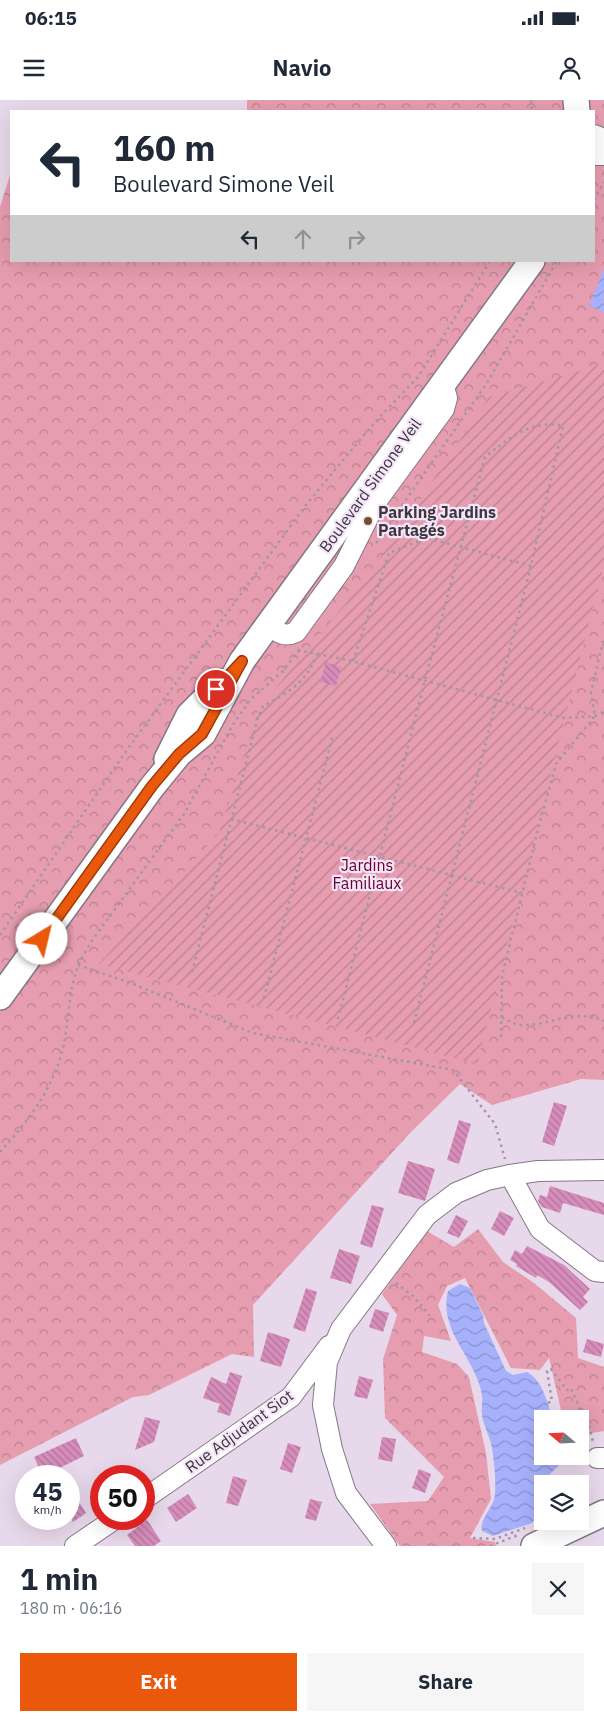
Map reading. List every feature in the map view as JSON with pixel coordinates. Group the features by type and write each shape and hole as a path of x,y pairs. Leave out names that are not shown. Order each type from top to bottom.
{"main road":[{"name":"Boulevard Simone Veil","path":"497,309 525,262"},
{"name":"Boulevard Simone Veil","path":"0,997 152,786 189,715 242,661 531,262"},
{"path":"532,1532 604,1513"}],"street":[{"path":"386,1546 346,1493 332,1449 323,1404 327,1362 341,1329 427,1214 456,1193 487,1180 510,1175 538,1171 604,1170"},
{"path":"510,1175 540,1229 595,1270 604,1272"},
{"name":"Rue Adjudant Siot","path":"155,1491 291,1397 341,1329"},
{"path":"75,1546 99,1530"}],"path":[{"path":"595,198 604,182"},
{"path":"0,935 129,747 309,501 375,422 418,377 489,262"},
{"path":"373,547 487,383 556,262"},
{"path":"338,1019 424,680 486,457 512,435 548,423 563,426 531,566 414,1023"},
{"path":"352,661 389,553 427,538 531,566"},
{"path":"501,1037 502,976 522,893 556,764 595,716 591,693 604,637"},
{"path":"0,1152 38,1106 54,1076 62,1050 72,985 78,965 113,910 141,875 184,814 232,726 246,705 283,670 304,643"},
{"path":"299,651 352,661 564,718 595,716 604,712"},
{"path":"192,972 263,706 286,695 303,679 314,664 317,654"},
{"path":"264,998 333,735"},
{"path":"232,819 522,893"},
{"path":"78,965 128,982 253,1033 453,1070 494,1124 510,1175"},
{"path":"501,1017 514,1024 524,1025 570,1016 594,1016 604,1021"},
{"path":"383,1274 413,1296 430,1316"},
{"path":"548,1403 552,1401 547,1371 551,1369 567,1390 571,1388 582,1414 586,1412 600,1458"},
{"path":"473,1538 495,1539 532,1532"}],"green space":[{"path":"247,100 604,100 604,1080 581,1079 492,1105 460,1084 411,1132 253,1305 254,1357 232,1354 149,1395 133,1397 0,1465 0,207 10,175 10,262 595,262 595,110 247,110"},
{"name":"Jardins Familiaux","path":"604,364 604,564 477,1064 99,964 219,833 259,708 366,579 489,397"},
{"path":"478,1229 503,1262 534,1283 576,1318 578,1358 604,1367 604,1431 589,1434 589,1410 561,1410 549,1358 540,1370 511,1368 465,1278 447,1286 438,1305 451,1341 424,1336 422,1352 457,1364 469,1377 486,1453 491,1499 470,1538 495,1542 496,1546 400,1546 370,1504 428,1501 444,1477 385,1418 383,1359 397,1315 382,1294 427,1231 454,1247"}],"water":[{"path":"604,269 604,313 589,305"},
{"path":"460,1284 470,1288 506,1371 513,1375 527,1372 532,1376 541,1386 550,1410 534,1410 534,1465 560,1465 549,1475 534,1475 534,1520 532,1523 493,1536 482,1531 483,1521 494,1498 494,1468 491,1443 483,1421 482,1395 478,1382 448,1319 446,1306 448,1291"}],"building":[{"path":"326,662 341,667 336,686 320,682"},
{"path":"554,1102 567,1106 554,1146 542,1142"},
{"path":"459,1120 471,1124 459,1164 447,1160"},
{"path":"408,1161 435,1169 425,1201 398,1193"},
{"path":"550,1186 604,1203 604,1215 563,1203 560,1213 542,1207 538,1201 540,1195 547,1197"},
{"path":"372,1205 384,1208 372,1248 360,1244"},
{"path":"500,1211 514,1218 504,1236 491,1229"},
{"path":"456,1215 468,1221 459,1238 447,1233"},
{"path":"527,1246 564,1265 590,1289 583,1297 588,1302 580,1310 549,1282 537,1275 536,1278 516,1266 517,1264 510,1260 515,1250 522,1254"},
{"path":"339,1249 360,1256 351,1284 330,1278"},
{"path":"306,1288 317,1292 305,1332 293,1328"},
{"path":"375,1309 389,1313 383,1332 369,1327"},
{"path":"268,1332 290,1339 281,1367 260,1361"},
{"path":"587,1339 604,1344 601,1357 583,1352"},
{"path":"230,1372 242,1376 230,1416 217,1412 220,1404 203,1398 211,1377 226,1384"},
{"path":"359,1376 373,1380 367,1399 354,1396"},
{"path":"145,1417 160,1421 154,1442 135,1450"},
{"path":"382,1437 396,1439 392,1462 378,1459"},
{"path":"76,1438 84,1456 66,1465 38,1465 34,1457"},
{"path":"288,1443 301,1447 292,1473 280,1469"},
{"path":"419,1469 431,1474 425,1493 412,1488"},
{"path":"233,1476 247,1480 238,1506 226,1503"},
{"path":"188,1494 197,1508 176,1522 167,1508"},
{"path":"310,1499 322,1502 316,1521 305,1518"},
{"path":"80,1503 86,1513 80,1517"},
{"path":"134,1530 154,1530 161,1541 154,1546 135,1546 127,1535"}],"place":[{"name":"Parking Jardins Partagés","path":"368,521"}],"route":[{"path":"42,939 152,786 179,754 202,734 242,661 216,689"}]}
